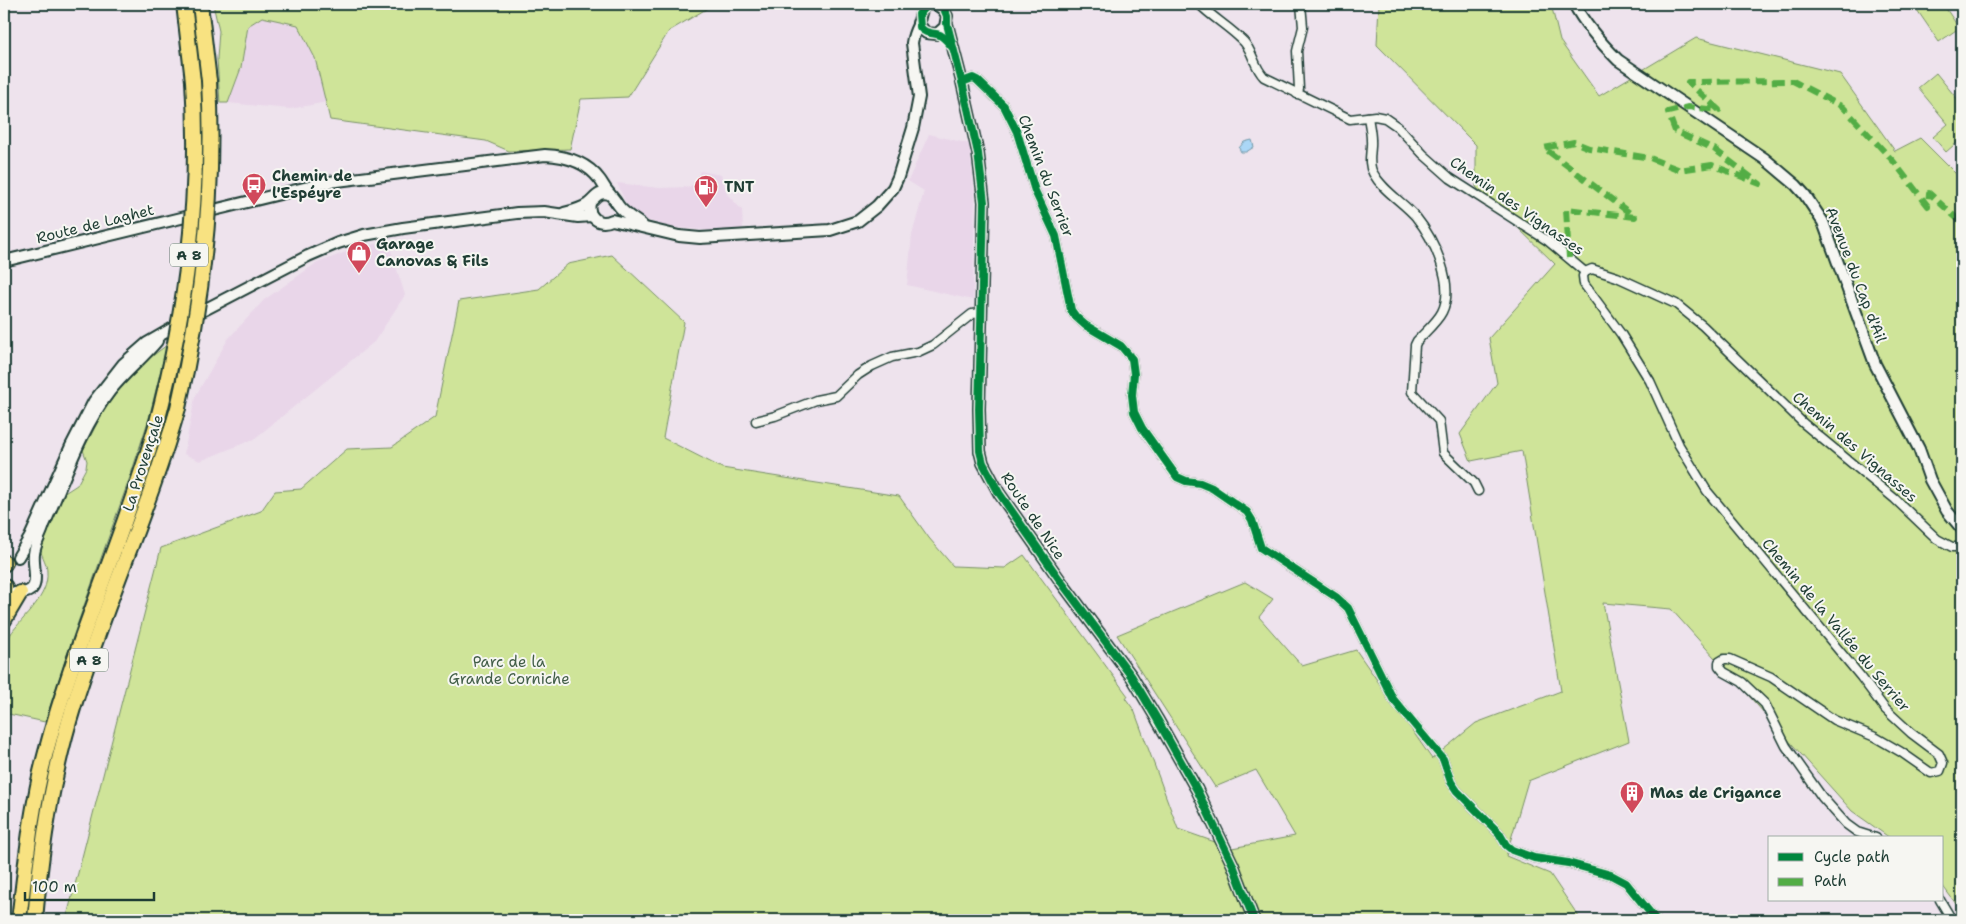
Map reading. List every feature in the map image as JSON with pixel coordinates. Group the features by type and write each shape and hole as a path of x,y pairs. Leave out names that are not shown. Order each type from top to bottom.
{"highway":[{"name":"La Provençale","path":"19,920 32,818 46,751 75,654 139,480 156,426 173,358 189,264 195,167 193,81 184,4"},
{"name":"La Provençale","path":"35,920 46,824 53,783 88,664 156,480 178,408 196,320 208,230 212,138 209,81 200,4"},
{"path":"4,620 20,593"}],"main road":[{"name":"Avenue du Cap d'Ail","path":"1574,4 1592,31 1618,60 1765,158 1805,195 1823,222 1875,364 1912,435 1930,480 1947,511 1962,529"},
{"path":"18,557 30,537 71,446 94,401 131,356 147,344 204,310 324,248 352,238 389,230 528,212 592,216 604,222 612,220 678,236 700,238 830,230 858,221 886,198 898,177 920,97 912,52 913,36 919,14 929,5 943,7 947,16 947,24 937,34"},
{"path":"918,23 926,33 937,34 946,40 952,48"},
{"name":"Route de Nice","path":"947,24 978,153 984,202 979,438 980,451 988,476 1062,583 1132,677 1157,718 1197,790 1233,865 1254,920"},
{"path":"912,52 918,40 926,33"},
{"name":"Route de Laghet","path":"4,262 329,182 545,155 572,158 600,179 609,194"},
{"path":"590,170 594,180 593,199 589,207 592,216"},
{"path":"563,214 593,199 600,193 609,194 613,196 618,205 642,226"},
{"path":"612,220 618,213 618,205"},
{"path":"4,590 20,593 27,591 34,584 37,575 34,566 38,540 77,449 93,419 118,381 163,336"},
{"path":"4,564 18,557 27,559 34,566"}],"street":[{"name":"Chemin des Vignasses","path":"1199,4 1244,43 1262,74 1297,94 1350,119 1375,116 1385,118 1398,127 1423,154 1450,178 1548,241 1585,272 1592,270 1617,277 1676,304 1703,326 1803,423 1895,499 1937,539 1952,547 1961,546"},
{"path":"1297,94 1299,89 1297,50 1303,27 1301,4"},
{"name":"Chemin du Serrier","path":"962,82 973,78 977,80 1004,106 1017,132 1035,191 1056,236 1071,310 1085,325 1121,346 1132,359 1134,412 1142,428 1177,477 1212,488 1247,512 1252,520 1261,548 1348,608 1393,699 1443,759 1451,782 1457,791 1499,833 1506,845 1512,850 1534,858 1568,863 1611,876 1626,883 1656,920"},
{"path":"1368,117 1372,172 1378,181 1416,217 1440,260 1445,277 1445,305 1442,313 1415,345 1412,392 1438,421 1443,453 1474,482 1478,491"},
{"name":"Chemin de la Vallée du Serrier","path":"1585,272 1583,276 1584,284 1621,334 1650,381 1679,445 1707,491 1861,677 1885,709 1911,733 1939,754 1943,763 1940,772 1932,772 1874,736 1834,720 1771,677 1730,659 1724,659 1719,662 1719,666 1724,672 1742,682 1765,704 1786,746 1836,813 1852,828 1871,836"},
{"path":"756,421 776,416 816,400 836,396 858,375 872,366 892,357 918,352 932,345 972,314 981,313"},
{"path":"1941,902 1952,920"}],"shaded area":[{"path":"262,17 298,25 315,58 327,102 290,109 228,103 241,68 248,26"},
{"path":"929,134 970,144 975,199 973,300 907,285 912,235 924,191 908,181"},
{"path":"700,171 721,175 727,194 742,210 743,231 669,227 643,219 629,210 617,183 659,188 689,187 696,182"},
{"path":"388,241 405,295 374,342 254,439 200,461 184,454 195,397 228,339 264,300 315,264 351,250"}],"green space":[{"path":"213,4 713,5 669,31 628,97 581,99 570,149 509,151 486,141 330,120 315,58 298,25 262,17 248,26 241,68 228,103 220,103 217,59 219,31"},
{"name":"Parc de la Grande Corniche","path":"1379,4 1551,4 1560,41 1599,96 1696,38 1840,74 1895,151 1920,138 1962,180 1962,912 1944,888 1944,836 1887,836 1852,811 1671,609 1603,603 1629,741 1528,781 1506,856 1550,874 1581,920 66,920 161,548 261,511 275,491 301,489 347,449 392,447 435,417 459,301 539,289 568,264 612,255 684,322 663,438 722,468 899,496 929,538 953,566 1005,568 1024,555 1128,696 1126,699 1134,710 1178,829 1232,848 1295,836 1256,770 1215,787 1117,635 1245,582 1273,599 1259,617 1302,666 1356,650 1432,759 1476,723 1561,691 1522,451 1471,461 1460,434 1497,383 1489,338 1555,264 1476,187 1476,145 1377,45"},
{"path":"1913,4 1943,4 1959,28 1939,42"},
{"path":"1936,73 1962,105 1962,138 1946,152 1933,137 1948,124 1918,88"},
{"path":"167,345 149,418 130,477 76,628 45,722 4,713 4,654 10,635 34,606 44,590 47,581 47,569 40,549 63,494 77,485 86,468 87,461 83,450 110,399 147,360"}],"water":[{"path":"1252,140 1254,147 1246,152 1241,152 1239,148 1244,142"}],"marked path":[{"path":"1569,258 1566,209 1635,217 1544,148 1574,142 1589,148 1650,158 1680,170 1712,165 1760,184 1714,149 1675,131 1668,112 1688,107 1719,110 1688,82 1793,81 1843,107 1894,162 1928,206 1929,193 1962,223"}],"cycle path":[{"path":"929,4 919,14 920,27 922,30 940,35 953,48"},
{"path":"942,4 947,16 947,24 978,153 984,202 979,409 980,451 983,463 999,493 1062,583 1132,677 1157,719 1197,790 1233,865 1254,920"},
{"path":"962,82 973,78 977,80 1004,106 1017,132 1035,191 1056,236 1071,310 1085,325 1121,346 1132,359 1134,412 1142,428 1177,477 1212,488 1247,512 1252,520 1261,548 1336,597 1348,608 1393,699 1443,759 1451,782 1457,791 1499,833 1506,845 1512,850 1534,858 1568,863 1611,875 1626,883 1656,920"}],"place":[{"name":"Chemin de l'Espéyre","path":"254,206"},
{"name":"TNT","path":"706,208"},
{"name":"Garage Canovas & Fils","path":"359,274"},
{"name":"Mas de Crigance","path":"1632,814"}]}
